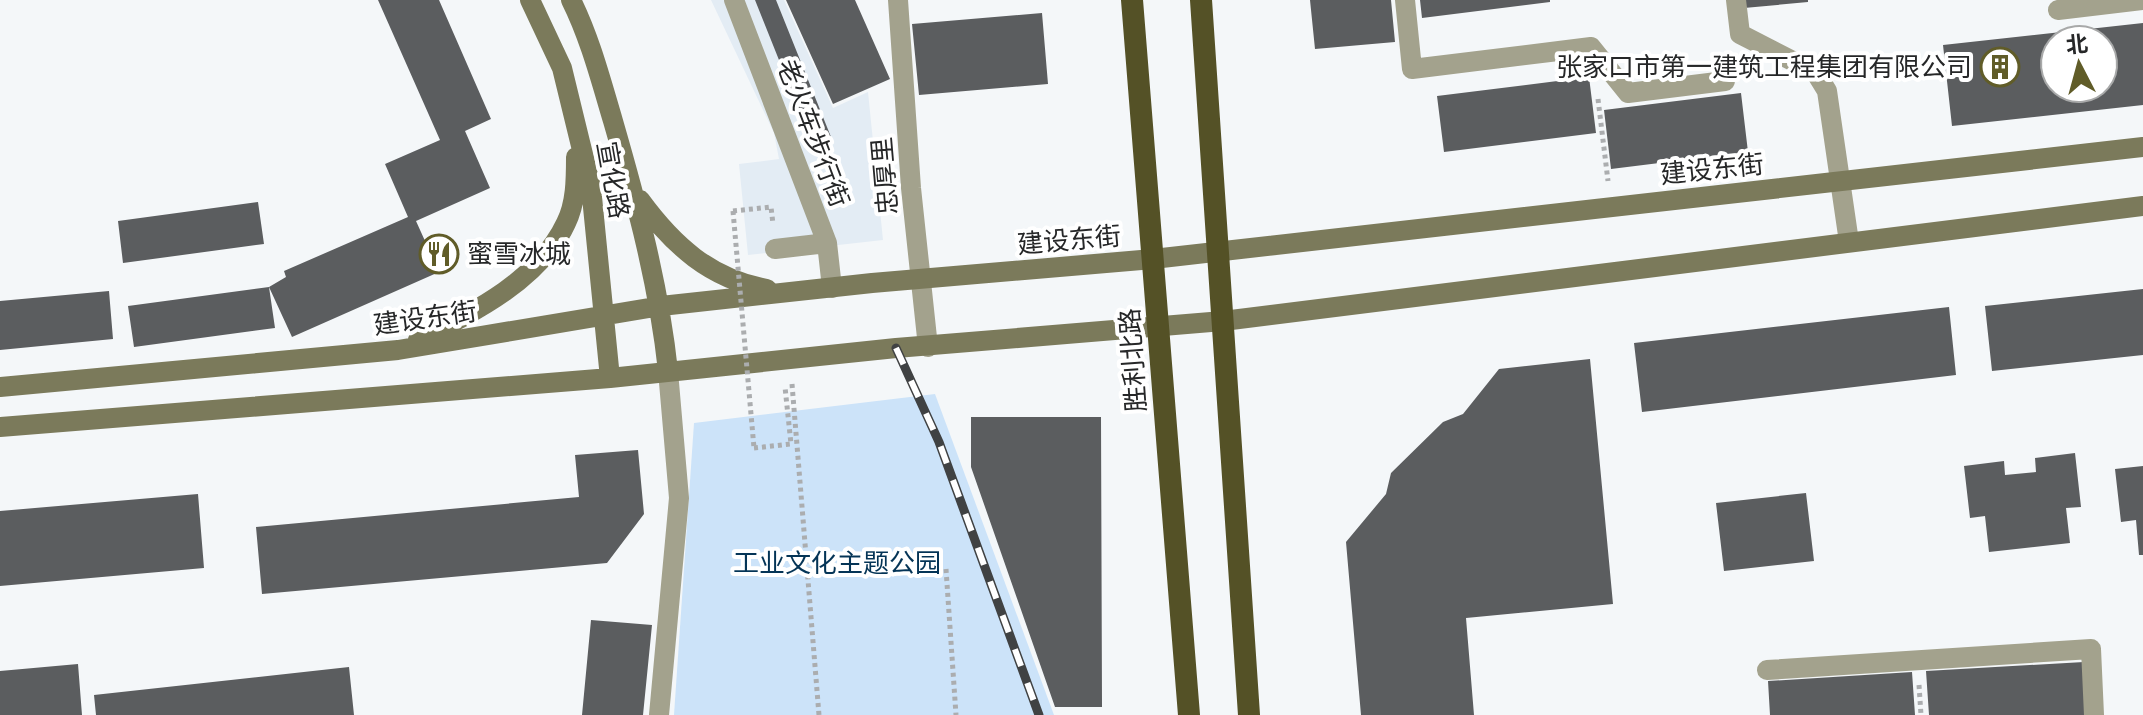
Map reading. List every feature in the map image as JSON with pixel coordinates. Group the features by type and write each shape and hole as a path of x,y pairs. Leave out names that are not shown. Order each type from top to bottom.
{"highway":[{"name":"胜利北路","path":"1132,0 1189,715"},
{"path":"1201,0 1249,715"}],"main road":[{"name":"宣化路","path":"530,0 562,68 591,187 610,378"},
{"name":"宣化路","path":"571,0 596,65 633,191 661,306 668,371"},
{"path":"398,350 490,300 523,278 552,247 567,222 575,191 577,133"},
{"name":"建设东街","path":"0,387 398,350 661,306 1153,259 2143,147"},
{"path":"633,191 682,251 719,275 786,292"},
{"path":"0,427 610,378 1223,321 2143,206"}],"street":[{"name":"老火车步行街","path":"734,0 827,243 832,288"},
{"name":"忠厚里","path":"898,0 928,347"},
{"path":"1405,0 1412,69 1591,47 1628,93 1725,81"},
{"path":"1736,0 1740,34 1816,73 1827,91 1849,242"},
{"path":"2058,10 2143,0"},
{"path":"775,249 827,243"},
{"path":"659,715 679,498 668,371"},
{"path":"1767,670 2091,649 2094,715"}],"path":[{"path":"1591,47 1611,206"},
{"path":"775,249 771,207 733,211 754,448 791,444 788,414 795,413"},
{"path":"790,359 819,715"},
{"path":"946,569 956,715"}],"shaded area":[{"path":"711,0 784,0 833,108 868,92 883,240 748,255 739,164 779,159 774,133"}],"green space":[{"name":"工业文化主题公园","path":"935,394 1054,715 674,715 694,423"}],"building":[{"path":"378,0 439,0 491,119 465,131 490,188 416,221 439,272 292,337 269,287 286,277 284,271 408,217 385,164 440,140"},
{"path":"755,0 776,0 831,137 813,145"},
{"path":"786,0 855,0 890,79 833,104"},
{"path":"1310,0 1391,0 1395,42 1315,49"},
{"path":"1420,0 1550,0 1550,2 1422,18"},
{"path":"1743,0 1808,0 1808,2 1744,8"},
{"path":"1042,13 1048,84 919,95 912,24"},
{"name":"张家口市第一建筑工程集团有限公司","path":"2143,23 2143,105 1952,126 1943,45 2039,34 2039,104 2119,104 2119,26"},
{"path":"1589,77 1596,133 1444,152 1437,96"},
{"path":"1741,93 1748,152 1611,169 1604,110"},
{"path":"258,202 264,244 123,263 118,221"},
{"path":"269,287 275,328 134,347 128,306"},
{"path":"2143,289 2143,355 1992,371 1985,306"},
{"path":"109,291 113,339 0,350 0,301"},
{"path":"1949,307 1956,375 1642,412 1634,343"},
{"path":"1590,359 1613,604 1466,618 1474,715 1361,715 1346,542 1386,494 1391,473 1443,422 1463,414 1499,369"},
{"path":"971,417 1101,417 1102,707 1055,707 971,467"},
{"path":"638,450 644,514 607,563 262,594 256,527 579,497 575,455"},
{"path":"2075,453 2081,507 2066,508 2070,543 1989,552 1985,516 1970,518 1964,466 2004,461 2005,475 2036,472 2035,458"},
{"path":"2143,466 2143,555 2139,555 2136,520 2121,522 2115,469"},
{"path":"1806,493 1814,561 1724,571 1716,503"},
{"path":"198,494 204,568 0,586 0,511"},
{"path":"591,620 652,625 643,715 582,715"},
{"path":"2084,662 2087,715 1929,715 1926,671"},
{"path":"78,664 82,715 0,715 0,671"},
{"path":"349,667 354,715 96,715 94,695"},
{"path":"1912,672 1915,715 1770,715 1768,681"}],"railway":[{"path":"896,348 939,442 1039,715"}],"place":[{"name":"张家口市第一建筑工程集团有限公司","path":"2000,67"},
{"name":"蜜雪冰城","path":"439,254"}]}
